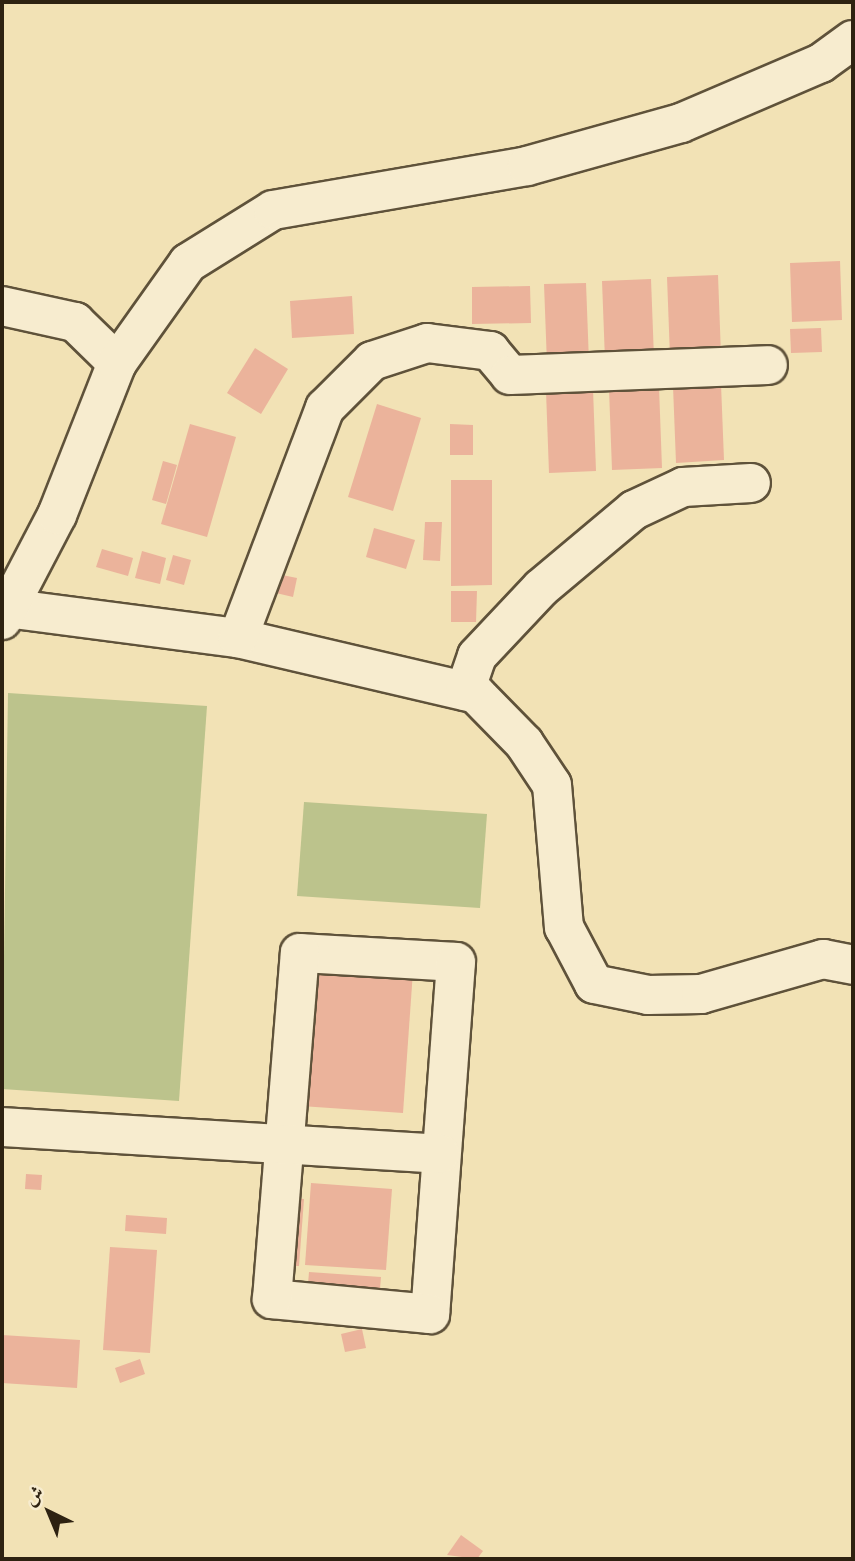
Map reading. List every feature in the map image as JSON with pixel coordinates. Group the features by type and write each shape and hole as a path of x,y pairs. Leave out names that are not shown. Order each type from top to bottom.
{"street":[{"path":"853,40 821,64 681,123 527,166 273,210 188,263 117,363 57,514 4,614 238,638 476,694 524,743 552,785 564,927 594,984 648,995 701,994 823,959 853,965"},
{"path":"2,306 75,322 117,363"},
{"path":"238,638 325,408 372,361 427,342 490,351 510,375 768,365"},
{"path":"464,691 477,656 541,588 634,510 683,487 751,483"},
{"path":"300,953 456,962 440,1154 430,1314 272,1299 300,953"},
{"path":"2,1127 285,1147 440,1154"}],"green space":[{"path":"8,693 207,706 179,1101 2,1089"},
{"path":"304,802 487,814 480,908 297,896"}],"building":[{"path":"840,261 842,320 792,322 790,263"},
{"path":"718,275 721,355 670,357 667,277"},
{"path":"651,279 654,358 605,360 602,281"},
{"path":"586,283 589,362 547,364 544,284"},
{"path":"530,286 531,323 472,324 472,287"},
{"path":"352,296 354,334 292,338 290,301"},
{"path":"821,328 822,352 791,353 790,329"},
{"path":"255,348 288,369 261,414 227,393"},
{"path":"721,384 724,460 676,463 673,386"},
{"path":"659,387 662,468 612,470 609,389"},
{"path":"593,389 596,471 549,473 546,391"},
{"path":"377,404 421,418 393,511 348,497"},
{"path":"190,424 236,437 207,537 161,524"},
{"path":"450,424 473,425 473,455 450,455"},
{"path":"163,461 177,465 166,504 152,500"},
{"path":"451,480 492,480 492,585 451,586"},
{"path":"425,522 442,522 440,561 423,560"},
{"path":"374,528 415,540 406,569 366,557"},
{"path":"102,549 133,558 128,576 96,567"},
{"path":"142,551 166,558 160,584 135,578"},
{"path":"173,555 191,560 184,585 166,580"},
{"path":"262,571 297,578 293,597 259,589"},
{"path":"451,591 477,591 476,622 451,622"},
{"path":"311,964 413,971 403,1113 301,1106"},
{"path":"26,1174 42,1175 41,1190 25,1189"},
{"path":"311,1183 392,1189 386,1270 305,1265"},
{"path":"292,1198 304,1199 299,1266 287,1266"},
{"path":"126,1215 167,1218 166,1234 125,1231"},
{"path":"110,1247 157,1250 150,1353 103,1350"},
{"path":"309,1272 381,1277 380,1289 308,1284"},
{"path":"362,1329 366,1348 345,1352 341,1334"},
{"path":"2,1335 80,1340 77,1388 2,1383"},
{"path":"140,1359 145,1374 120,1383 115,1368"},
{"path":"461,1535 483,1551 477,1559 447,1555"}]}
